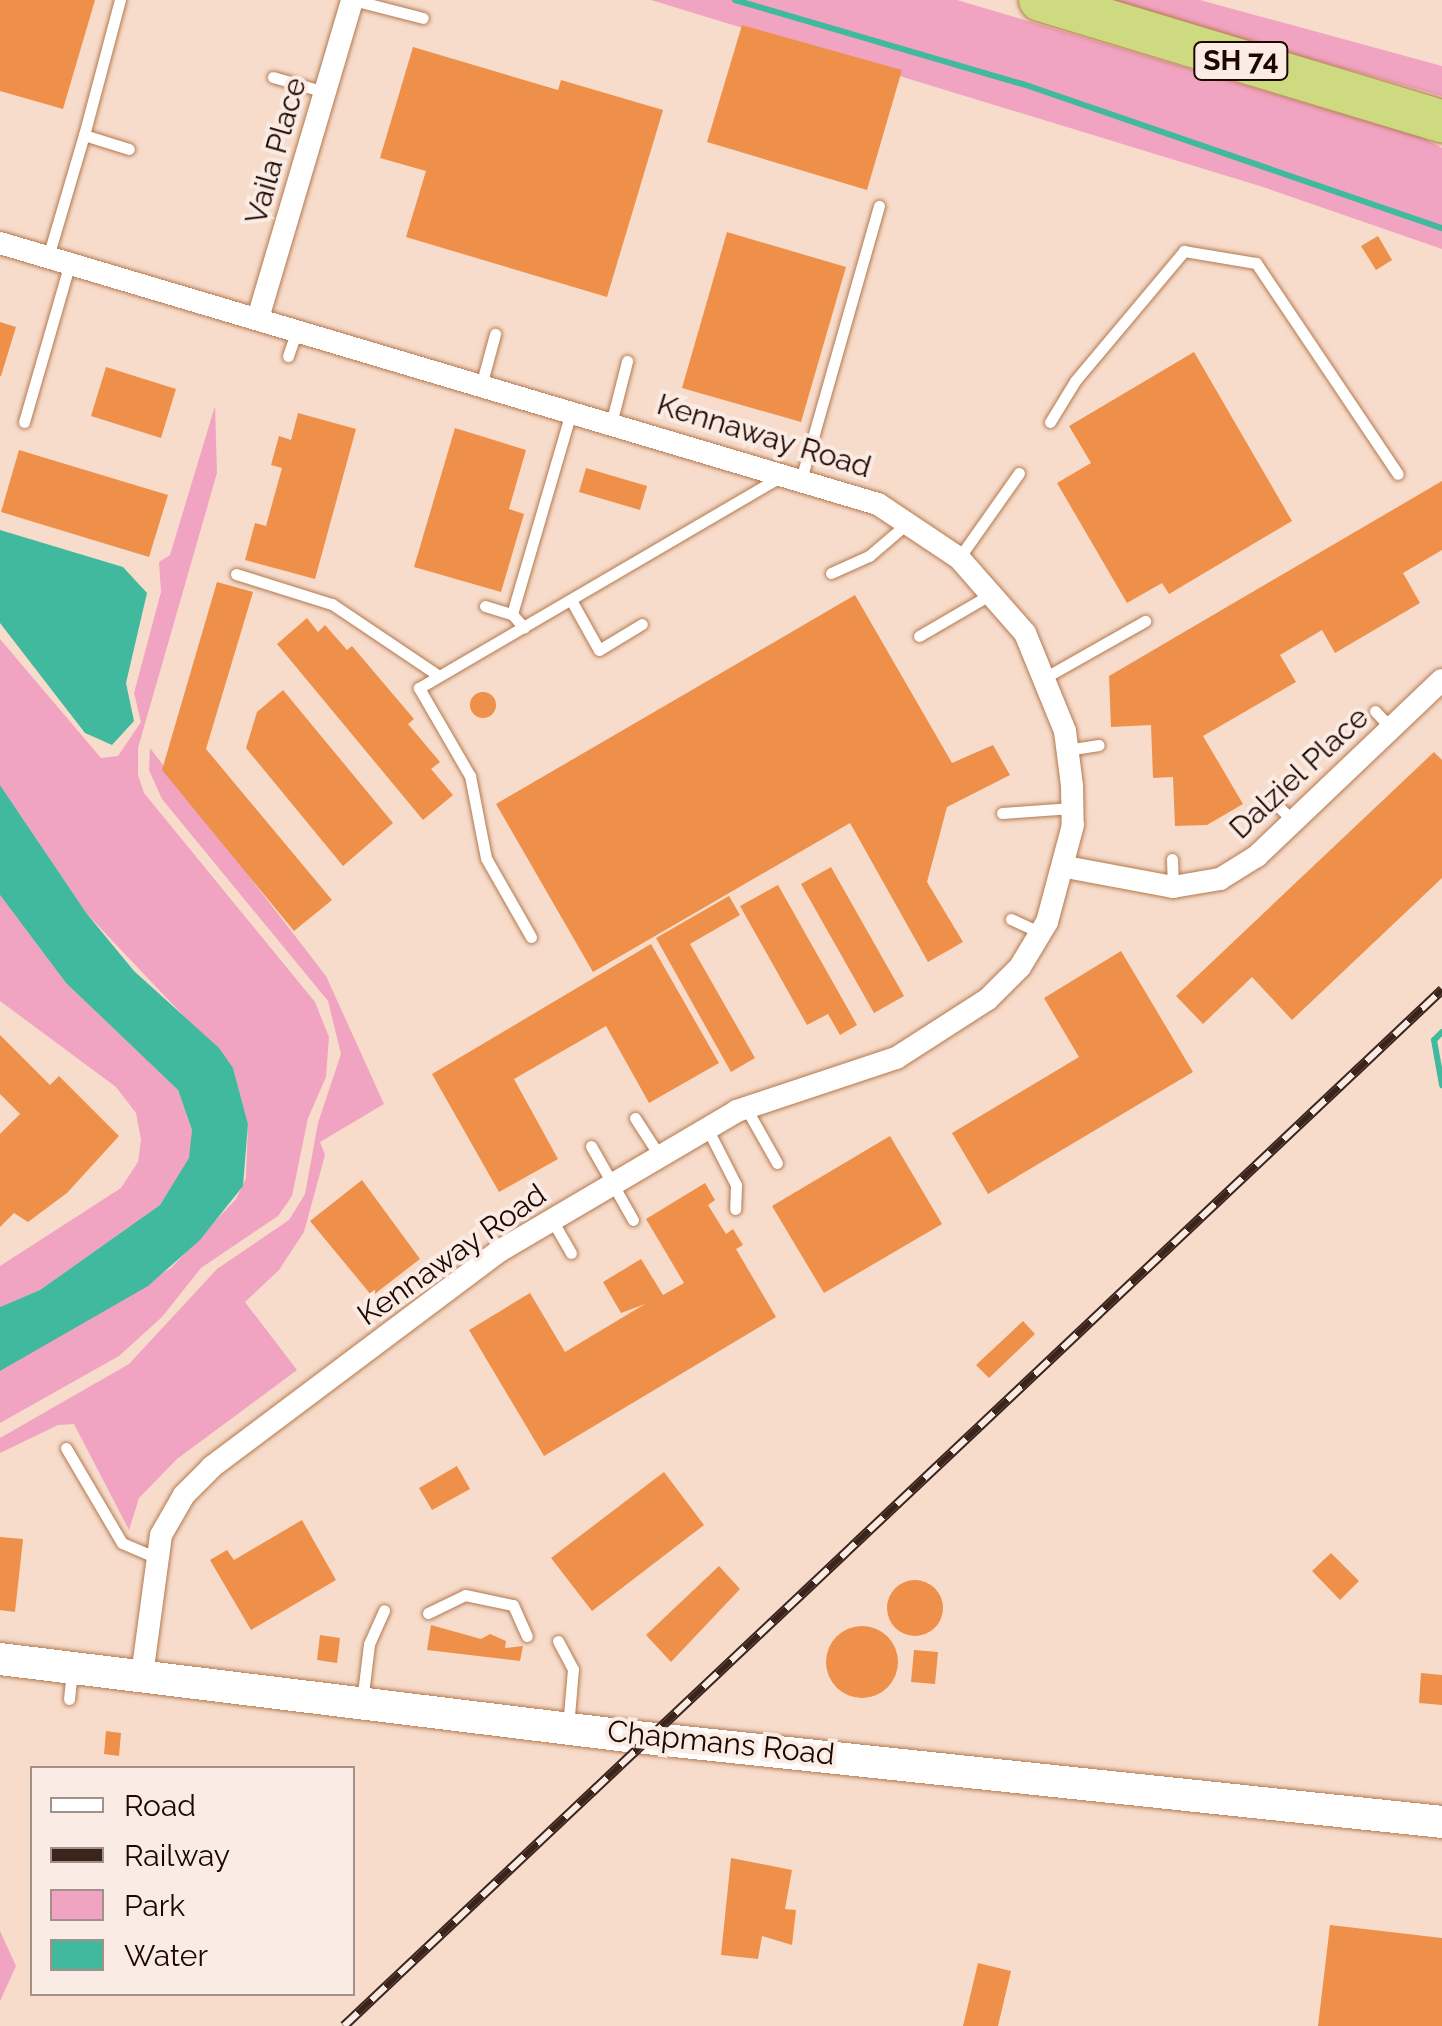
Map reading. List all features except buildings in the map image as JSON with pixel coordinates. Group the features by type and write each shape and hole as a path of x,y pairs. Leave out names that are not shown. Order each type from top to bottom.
{"highway":[{"name":"SH 74","path":"1040,0 1442,121"}],"street":[{"name":"Vaila Place","path":"258,318 353,0"},
{"name":"Kennaway Road","path":"0,243 795,474 910,521 959,558 993,592 1025,633 1046,677 1067,750 1072,808 1066,867 1040,933 999,988 947,1030 896,1058 746,1108 498,1252 212,1467 170,1514 155,1558 142,1676"},
{"name":"Dalziel Place","path":"1066,867 1173,887 1238,870 1442,680"},
{"name":"Chapmans Road","path":"0,1659 70,1683 142,1676 568,1727 1442,1822"}],"lane":[{"path":"24,422 84,135 120,0"},
{"path":"353,0 423,18"},
{"path":"273,76 325,92"},
{"path":"84,135 129,149"},
{"path":"532,937 486,858 470,776 419,688 436,674 795,474 879,206"},
{"path":"1050,422 1076,381 1184,251 1256,263 1398,474"},
{"path":"288,356 296,330"},
{"path":"482,382 496,334"},
{"path":"612,420 626,362"},
{"path":"512,614 572,408"},
{"path":"959,558 1019,473"},
{"path":"831,572 869,556 910,521"},
{"path":"236,574 332,604 436,674"},
{"path":"919,636 993,592"},
{"path":"571,600 599,650 642,624"},
{"path":"485,606 512,614 524,628"},
{"path":"1046,677 1146,620"},
{"path":"1374,711 1392,728"},
{"path":"1067,750 1100,745"},
{"path":"1276,804 1294,821"},
{"path":"1002,813 1072,808"},
{"path":"1172,859 1173,887"},
{"path":"1011,920 1040,933"},
{"path":"746,1108 777,1164"},
{"path":"635,1118 659,1156"},
{"path":"707,1128 736,1185 734,1210"},
{"path":"591,1146 633,1220"},
{"path":"552,1220 570,1253"},
{"path":"66,1448 122,1543 155,1558"},
{"path":"428,1613 465,1595 513,1605 527,1636"},
{"path":"362,1702 368,1644 384,1610"},
{"path":"558,1640 573,1669 568,1727"}],"green space":[{"path":"651,0 957,0 1423,138 1442,148 1442,249 1263,187"},
{"path":"1101,0 1200,0 1442,66 1442,96"},
{"path":"215,406 217,473 138,748 138,775 144,793 315,1002 329,1037 326,1077 308,1118 292,1196 278,1216 201,1268 162,1317 119,1356 0,1423 0,1371 171,1268 236,1199 246,1178 248,1124 233,1068 87,914 0,785 0,639 101,758 118,756 141,722 134,693 161,592 159,562 170,555"},
{"path":"150,748 326,976 384,1104 320,1142 325,1155 304,1232 279,1270 245,1302 297,1370 177,1459 139,1498 129,1530 74,1424 58,1425 0,1453 0,1438 129,1364 217,1269 289,1220 305,1194 318,1123 341,1054 328,1001 162,799 149,770"},
{"path":"0,895 66,983 178,1090 192,1130 190,1158 160,1205 40,1290 0,1307 0,1266 121,1188 138,1162 141,1140 136,1113 116,1087 0,1001"},
{"path":"0,1931 16,1966 0,2001"}],"water":[{"path":"0,530 123,567 147,593 126,683 134,721 112,745 85,733 0,623"},
{"path":"0,785 87,914 134,971 219,1048 233,1068 248,1124 243,1186 200,1240 148,1286 0,1371 0,1307 40,1290 160,1205 189,1158 192,1130 178,1090 66,983 0,895"}],"waterway":[{"path":"735,0 1023,84 1442,228"},
{"path":"1442,1032 1434,1040 1442,1085"}],"railway":[{"path":"344,2026 1442,990"}]}
